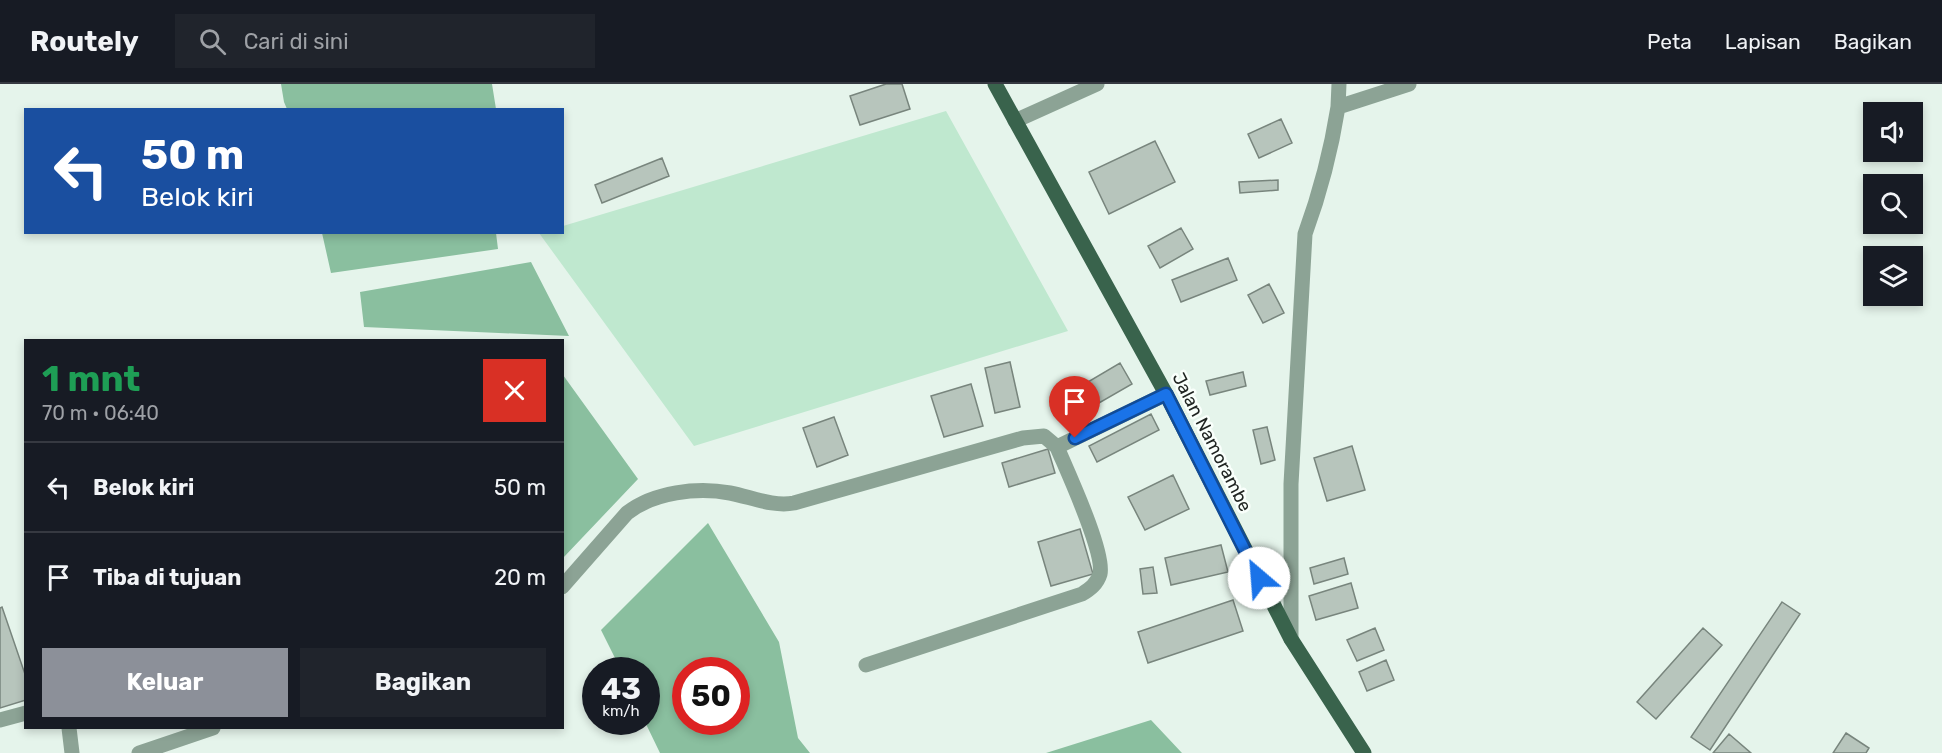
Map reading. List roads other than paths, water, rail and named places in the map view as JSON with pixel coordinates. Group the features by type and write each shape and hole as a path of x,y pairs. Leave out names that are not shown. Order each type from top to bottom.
{"main road":[{"name":"Jalan Namorambe","path":"995,84 1166,394 1291,639 1364,753"}],"street":[{"path":"1015,121 1097,84"},
{"path":"1291,639 1291,484 1305,234 1327,165 1340,84"},
{"path":"1338,107 1409,84"},
{"path":"1057,447 1166,394"},
{"path":"564,585 627,513 639,504 663,496 684,492 730,493 784,505 1023,438 1044,436 1057,447 1098,549 1100,573 1093,588 1082,594 866,665"},
{"path":"0,720 24,714"},
{"path":"69,729 72,753"},
{"path":"139,753 210,729"}]}
